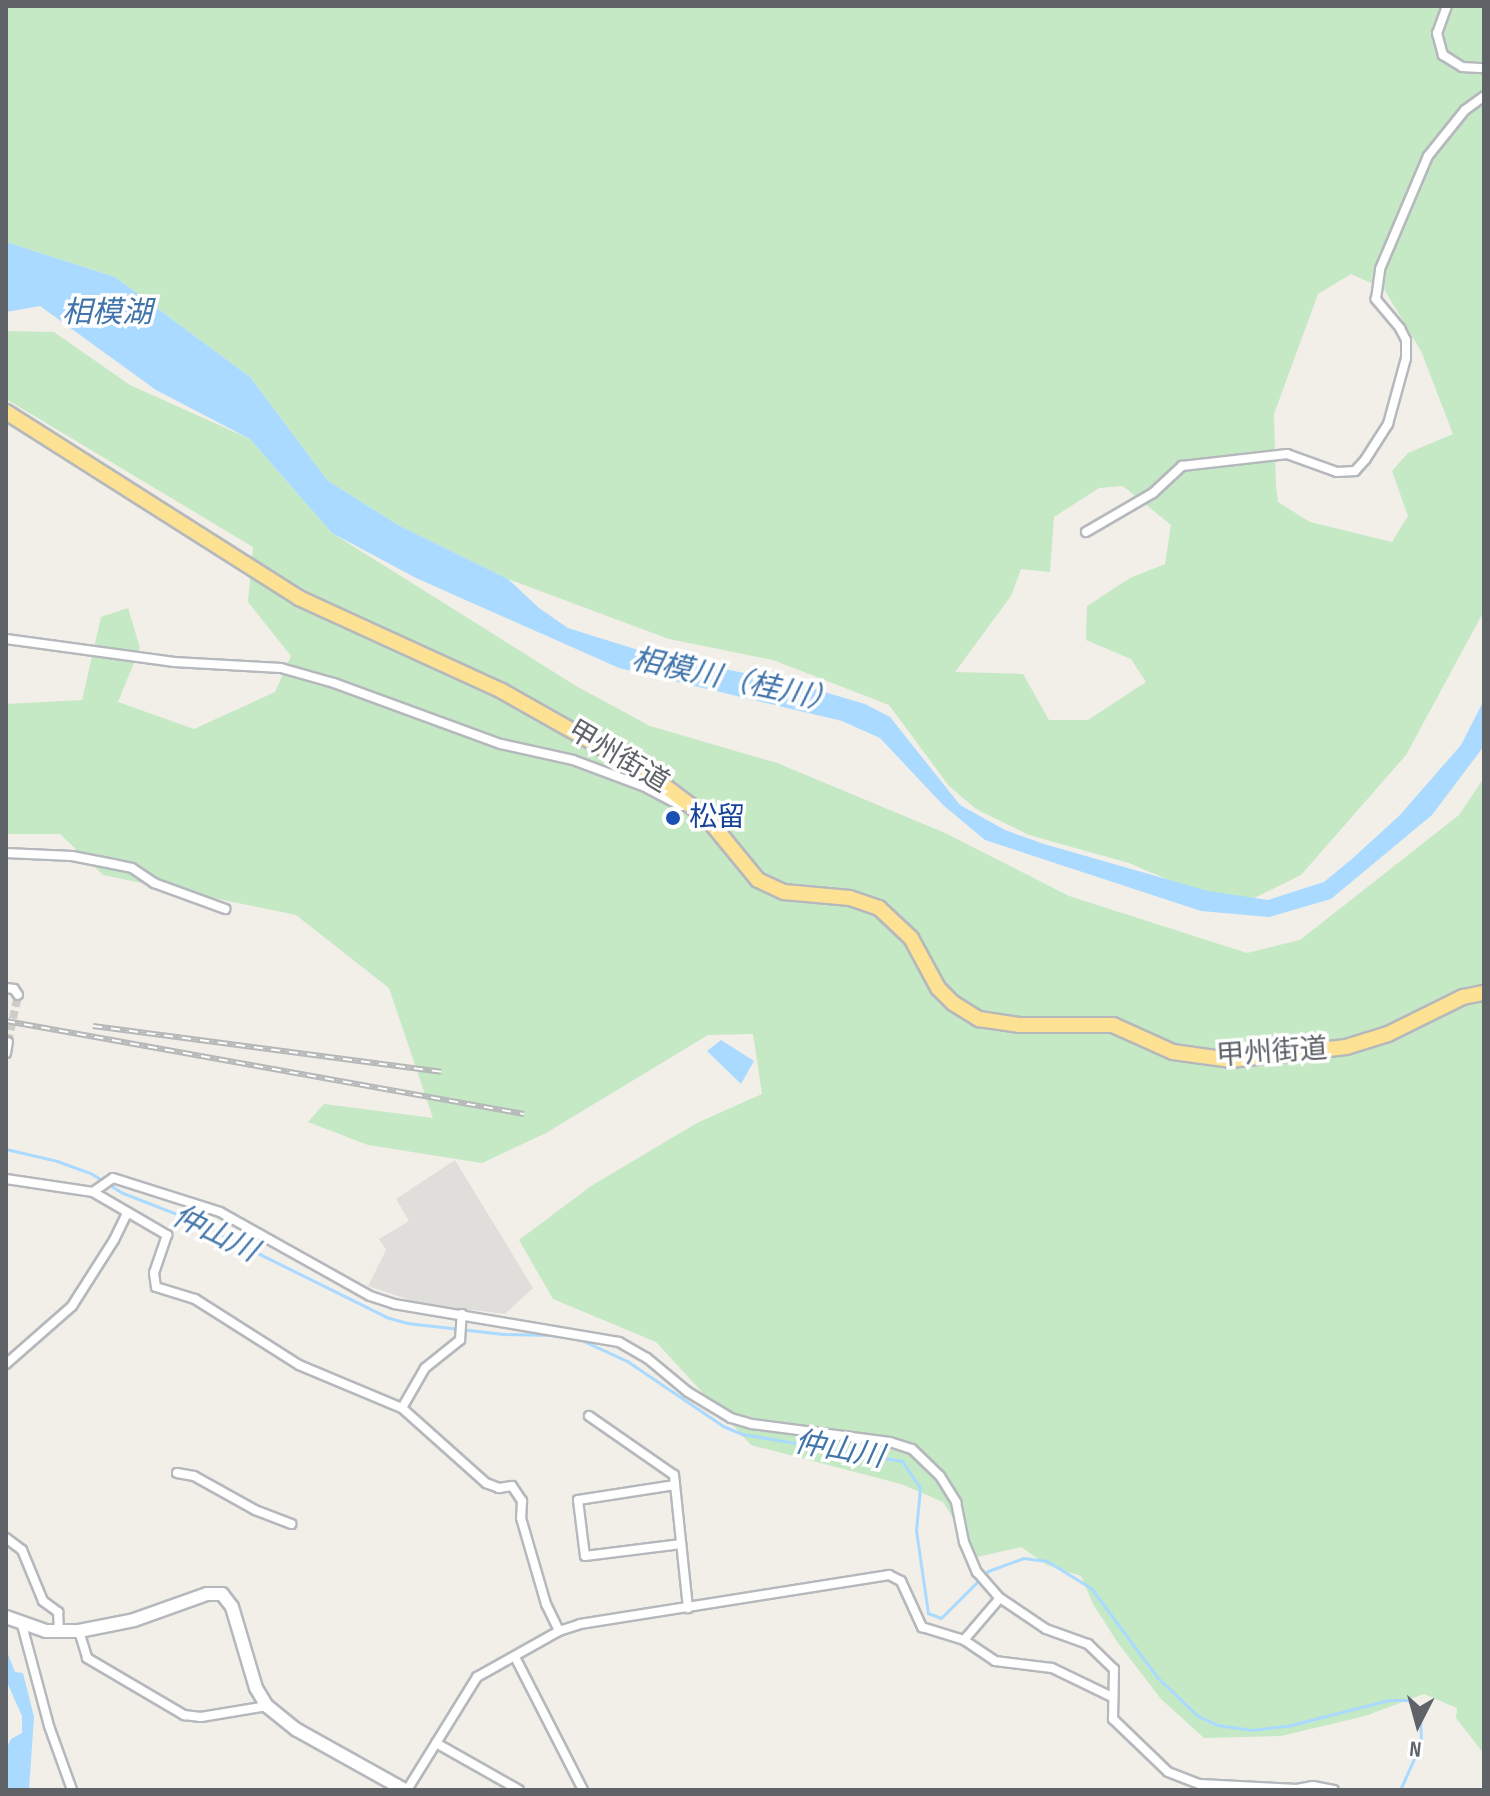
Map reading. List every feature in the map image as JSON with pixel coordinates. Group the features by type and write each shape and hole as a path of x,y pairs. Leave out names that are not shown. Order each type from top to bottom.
{"highway":[{"name":"甲州街道","path":"6,412 299,598 543,712 691,803 758,880 784,892 850,898 892,917 911,938 938,988 953,1003 979,1019 1019,1025 1113,1025 1173,1052 1231,1060 1346,1047 1388,1034 1463,997 1484,993"}],"street":[{"path":"1447,6 1437,33 1443,55 1462,67 1484,68"},
{"path":"1086,532 1153,493 1182,466 1287,454 1337,472 1355,471 1388,424 1406,358 1406,340 1400,328 1376,299 1380,269 1428,156 1465,110 1484,96"},
{"path":"6,639 174,662 281,668 334,683 501,744 573,760 643,786 681,806 691,803"},
{"path":"6,853 72,856 132,868 154,883 225,909"},
{"path":"6,988 14,989 18,995"},
{"path":"6,1053 8,1042"},
{"path":"93,1192 113,1178 220,1212 370,1296 406,1307 619,1342 647,1358 710,1407 752,1424 890,1442 912,1449 940,1476 956,1502 964,1542 977,1572 1000,1598 1046,1629 1088,1644 1114,1669 1113,1719 1168,1772 1185,1780 1245,1787 1297,1789 1313,1786 1334,1790"},
{"path":"6,1179 93,1192 167,1235 154,1273 156,1287 200,1302 299,1365 402,1408 486,1483 499,1488 512,1486 522,1501 525,1532 546,1604 559,1631"},
{"path":"6,1364 72,1306 114,1240 127,1213"},
{"path":"402,1408 425,1368 460,1340 462,1314"},
{"path":"589,1416 674,1475 688,1608"},
{"path":"177,1473 194,1476 255,1510 291,1524"},
{"path":"675,1485 578,1500 585,1556 681,1544"},
{"path":"6,1538 22,1550 43,1601 58,1612 59,1632"},
{"path":"6,1617 22,1625 59,1632 79,1631 134,1620 207,1594 222,1594 232,1607 256,1688 267,1706 297,1730 406,1790 477,1677 559,1631 580,1624 889,1575 901,1581 922,1627 964,1640 995,1661 1052,1668 1112,1697"},
{"path":"964,1640 1000,1598"},
{"path":"22,1625 49,1726 72,1790"},
{"path":"79,1631 87,1658 184,1715 201,1717 267,1706"},
{"path":"515,1657 583,1790"},
{"path":"436,1743 519,1790"}],"shaded area":[{"path":"455,1160 533,1288 505,1314 419,1303 368,1286 386,1250 379,1239 409,1221 396,1199"}],"green space":[{"path":"6,6 1484,6 1484,611 1406,755 1301,875 1254,898 1206,896 1129,863 1029,835 976,809 949,786 889,705 773,660 669,639 508,579 398,525 327,480 250,377 115,277 6,242","holes":["1351,274 1384,289 1421,351 1453,434 1408,453 1392,471 1408,516 1392,542 1310,522 1278,502 1274,414 1318,294","1123,486 1171,525 1165,564 1130,578 1087,606 1086,640 1131,659 1146,682 1088,720 1049,720 1023,674 955,672 1011,596 1021,569 1050,572 1054,517 1099,488"]},
{"path":"6,331 54,332 130,385 250,439 332,533 576,686 650,726 777,763 945,833 1069,896 1247,953 1300,940 1459,815 1484,778 1484,1754 1456,1718 1457,1708 1424,1694 1365,1716 1281,1736 1204,1738 1161,1699 1118,1643 1093,1604 1081,1576 1047,1565 1021,1547 977,1557 943,1502 901,1484 751,1445 656,1342 553,1299 519,1240 591,1186 697,1123 762,1094 753,1034 708,1035 546,1133 482,1163 368,1145 308,1122 324,1104 433,1118 389,988 296,915 103,875 60,834 6,834 6,704 82,700 101,617 128,608 140,648 118,702 194,729 275,692 291,656 248,602 253,547 6,399"}],"water":[{"path":"6,242 115,277 250,377 327,480 398,525 508,579 539,608 568,628 654,655 794,683 865,704 890,717 960,805 1005,830 1044,844 1208,891 1268,900 1324,882 1400,815 1461,745 1484,700 1484,746 1432,815 1331,899 1269,917 1201,911 985,840 943,805 880,738 842,721 619,668 416,578 332,533 250,439 156,390 40,306 6,312"},
{"path":"721,1040 754,1061 741,1084 707,1051"},
{"path":"6,1649 15,1672 23,1673 34,1717 29,1790 6,1790 6,1750 11,1739 22,1733 22,1716 6,1680"}],"waterway":[{"name":"仲山川","path":"6,1149 57,1161 92,1174 123,1193 187,1218 386,1317 407,1323 503,1334 552,1335"},
{"name":"仲山川","path":"579,1339 627,1361 723,1426 742,1434 902,1461 920,1488 916,1530 928,1613 941,1618 988,1571 1023,1558 1047,1561 1091,1588 1157,1677 1198,1716 1217,1725 1252,1730 1287,1726 1389,1700 1408,1700 1420,1714 1421,1743 1400,1790"}],"tunnel":[{"path":"8,1042 18,995"}],"railway":[{"path":"6,1021 524,1114"},
{"path":"93,1026 441,1072"}],"place":[{"name":"松留","path":"673,818"}],"water label":[{"name":"相模湖","path":"107,313"},
{"name":"相模川（桂川）","path":"735,681"}]}
